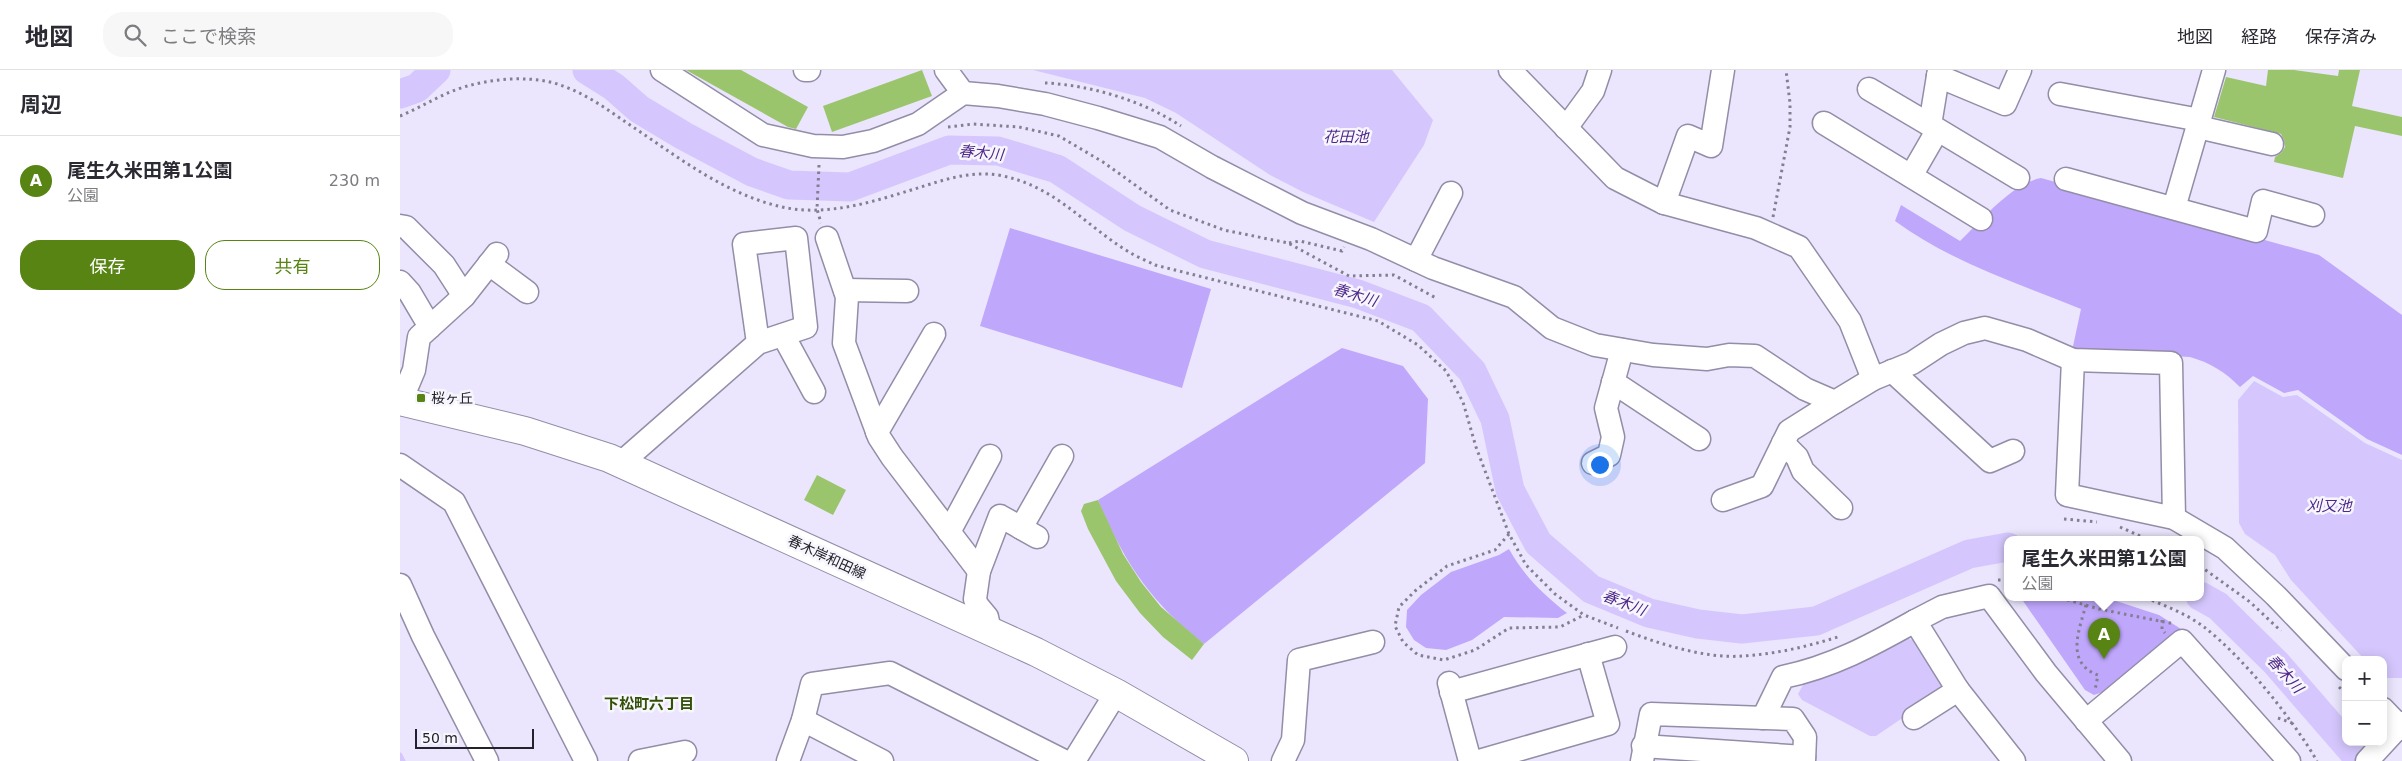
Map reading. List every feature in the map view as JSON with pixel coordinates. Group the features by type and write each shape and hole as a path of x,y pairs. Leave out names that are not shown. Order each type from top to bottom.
{"main road":[{"name":"春木岸和田線","path":"400,401 525,431 621,463 990,631 1116,693 1234,761"}],"street":[{"path":"662,70 763,135 813,146 843,147 873,141 918,124 963,93 998,96 1045,104 1160,137 1212,167 1302,213 1371,239 1416,260 1514,297 1552,328 1595,344 1653,356 1707,359 1729,355 1755,356 1806,389 1835,402"},
{"path":"946,70 963,93"},
{"path":"1510,70 1614,178 1664,203 1769,233 1799,247 1850,321 1882,375 1961,422 1990,461 2013,451"},
{"path":"1566,128 1593,91 1600,70"},
{"path":"1664,203 1688,136 1712,146 1723,70"},
{"path":"1911,176 1934,128 1938,73 2005,104 2020,70"},
{"path":"2174,208 2214,70"},
{"path":"1869,89 2018,178"},
{"path":"2060,94 2199,124 2272,144"},
{"path":"1824,123 1981,219"},
{"path":"2066,179 2256,231 2263,201 2314,215"},
{"path":"1416,260 1451,193"},
{"path":"400,226 406,228 444,266 464,296"},
{"path":"621,463 758,343 806,327 796,238 744,244 758,343"},
{"path":"827,238 847,297 844,343 877,432 892,457 979,571"},
{"path":"400,401 414,370 419,337 464,296 493,259 527,292"},
{"path":"400,282 410,294 430,327"},
{"path":"845,290 907,291"},
{"path":"1723,500 1762,486 1789,432 1835,402 1882,375 1912,363 1941,344 1964,333 1984,328 2027,340 2073,360 2172,363 2174,518"},
{"path":"877,432 934,334"},
{"path":"783,335 814,392"},
{"path":"1593,463 1609,456 1613,437 1606,408 1622,350"},
{"path":"2073,360 2067,495 2174,518 2224,548 2276,596 2341,677"},
{"path":"1613,382 1699,439"},
{"path":"1783,443 1797,458 1803,472 1841,508"},
{"path":"949,532 990,456"},
{"path":"990,631 988,617 977,606 975,598 979,571 1000,516 1029,532 1062,456"},
{"path":"400,465 454,502 586,761"},
{"path":"400,585 423,636 487,761"},
{"path":"1763,718 1783,677 1822,667 1852,656 1942,607 1991,588 2046,672 2120,761"},
{"path":"1915,621 1958,690 2014,761"},
{"path":"2086,721 2182,641 2290,761"},
{"path":"1283,761 1293,740 1299,660 1373,642"},
{"path":"1470,761 1450,688 1615,647"},
{"path":"1479,761 1608,724 1588,654"},
{"path":"788,761 803,720 812,684 890,673 1064,761"},
{"path":"1914,718 1958,690"},
{"path":"1074,761 1116,693"},
{"path":"2372,756 2401,726 2387,713"},
{"path":"1651,714 1793,719 1805,737 1804,759 1642,754 1651,714"},
{"path":"803,720 882,761"},
{"path":"640,761 685,752"}],"path":[{"path":"1769,233 1778,199 1790,127 1790,103 1786,70"},
{"path":"400,116 435,98 465,87 520,79 551,82 592,99 728,188 760,201 789,208 818,209 866,204 952,177 972,174 998,175 1023,182 1048,194 1077,212 1128,252 1155,265 1378,320 1418,345 1446,371 1463,402 1476,447 1508,534 1526,564 1555,594 1584,615 1652,641 1695,652 1741,656 1804,648 1847,634"},
{"path":"945,127 973,124 1019,127 1059,136 1103,162 1170,210 1224,230 1288,244 1349,276 1394,275 1436,298"},
{"path":"818,209 819,162"},
{"path":"2064,519 2106,524"},
{"path":"2114,526 2139,536"},
{"path":"1508,534 1495,550 1447,566 1415,591 1399,607 1394,626 1403,642 1418,655 1444,660 1475,650 1509,628 1560,626 1584,615"},
{"path":"2204,569 2250,602 2287,636"},
{"path":"1991,588 2004,582"},
{"path":"2152,601 2204,626 2234,653 2292,723 2316,761"},
{"path":"2086,605 2076,643 2076,653 2083,667 2098,675 2086,721"}],"shaded area":[{"path":"2041,178 2319,255 2402,315 2402,455 2367,439 2298,390 2284,393 2253,376 2240,387 2217,369 2205,362 2190,357 2072,351 2081,309 1985,271 1939,248 1895,221 1901,205 1960,241 1987,213 2008,195 2019,187"},
{"path":"1010,228 1211,289 1182,388 980,326"},
{"path":"1342,348 1403,366 1428,399 1425,463 1204,644 1168,612 1140,580 1118,543 1098,500"},
{"path":"1509,549 1521,568 1535,584 1567,613 1558,618 1504,617 1472,640 1446,650 1426,648 1414,640 1406,627 1407,610 1421,595 1451,572 1499,555"},
{"path":"2023,601 2116,601 2159,615 2181,629 2106,691 2094,695 2085,690"}],"water":[{"name":"花田池","path":"1033,70 1392,70 1433,120 1424,145 1374,222 1303,192 1270,175 1176,113 1145,98"},
{"name":"刈又池","path":"2254,381 2283,397 2297,395 2365,443 2402,460 2402,678 2387,678 2387,656 2361,656 2291,580 2275,555 2245,534 2239,523 2238,400"},
{"path":"1902,638 1915,640 1945,689 1876,736 1870,736 1802,700 1798,694 1803,685 1816,678"}],"building":[{"path":"686,70 741,70 808,107 796,129 788,127"},
{"path":"922,70 932,96 832,132 823,106"},
{"path":"2268,70 2294,70 2338,76 2339,70 2360,70 2352,106 2402,117 2402,136 2355,126 2343,178 2274,162 2275,157 2285,147 2281,134 2214,117 2226,77 2266,86"},
{"path":"817,475 846,490 833,515 804,500"},
{"path":"1098,500 1123,554 1141,582 1161,607 1204,644 1192,660 1163,637 1140,613 1116,581 1088,529 1081,511 1084,504"}],"waterway":[{"name":"春木川","path":"400,94 417,88 436,70"},
{"name":"春木川","path":"587,70 614,87 639,109 684,136 752,172 789,185 850,187 949,150 998,151 1057,169 1132,218 1205,254 1358,294 1421,318 1472,371 1495,419 1510,490 1538,543 1591,589 1649,613 1698,624 1742,629 1816,621 1969,554 2004,548"},
{"name":"春木川","path":"2204,598 2218,606 2276,663 2361,761"},
{"path":"400,755 403,761"}],"place":[{"name":"桜ヶ丘","path":"421,398"},
{"name":"尾生久米田第1公園","path":"2104,659"}],"district":[{"name":"下松町六丁目","path":"649,704"}]}
